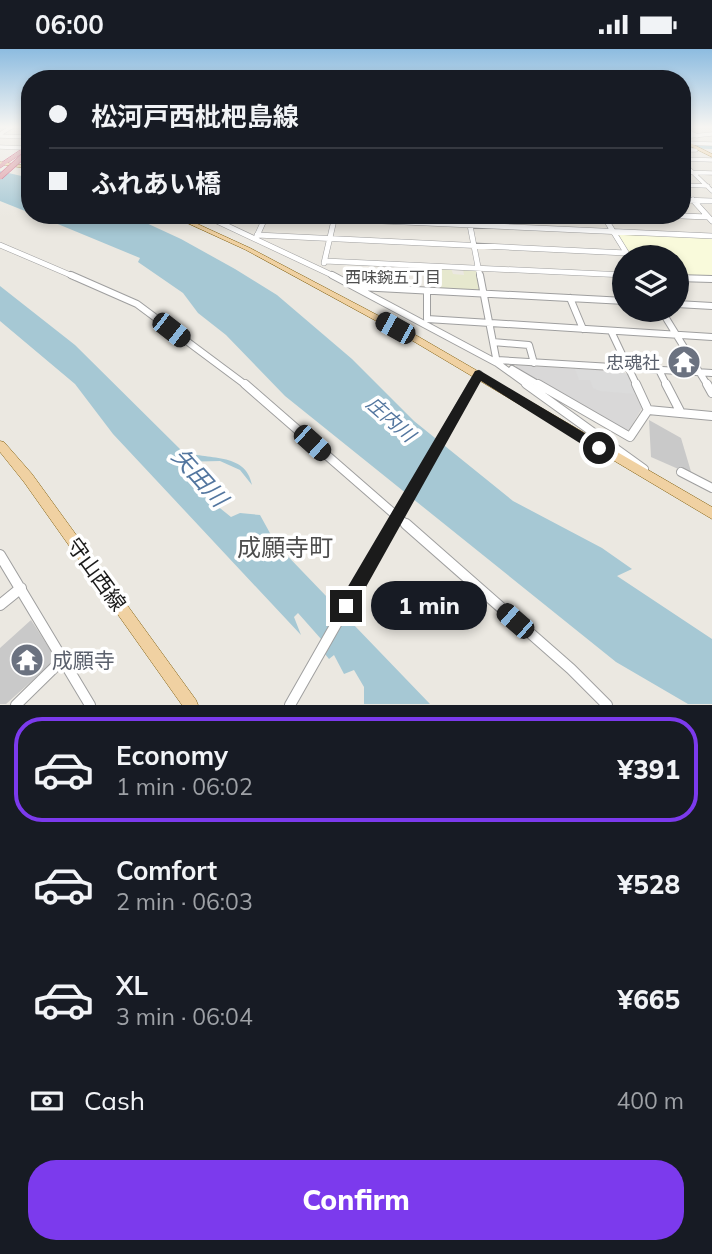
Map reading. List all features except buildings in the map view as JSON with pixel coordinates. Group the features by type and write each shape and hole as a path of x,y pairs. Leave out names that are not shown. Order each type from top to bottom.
{"highway":[{"path":"0,179 21,157"}],"main road":[{"path":"3,166 21,165"},
{"path":"193,224 258,254 479,374 712,513"},
{"name":"守山西線","path":"0,445 28,478 191,705"}],"street":[{"path":"691,160 712,158"},
{"path":"693,172 712,173"},
{"path":"693,172 710,188"},
{"path":"691,186 710,188"},
{"path":"693,200 712,201"},
{"path":"693,200 710,219"},
{"path":"691,218 710,219"},
{"path":"225,224 355,287 497,362 630,437 648,410"},
{"path":"256,237 263,224"},
{"path":"322,270 333,224"},
{"path":"459,224 712,236"},
{"path":"608,224 621,245"},
{"path":"470,225 497,362 662,481 661,485"},
{"path":"256,237 474,245 612,254"},
{"path":"0,246 137,304 258,394 571,669 607,705"},
{"path":"325,261 612,274"},
{"path":"689,278 712,279"},
{"path":"355,287 612,301"},
{"path":"427,291 427,319 712,337"},
{"path":"570,299 583,329"},
{"path":"689,305 712,306"},
{"path":"669,322 712,393"},
{"path":"611,331 648,410"},
{"path":"493,342 529,345 534,363"},
{"path":"497,362 712,373"},
{"path":"659,370 681,413"},
{"path":"290,705 479,374"},
{"path":"648,410 712,416"},
{"path":"681,473 712,488"},
{"path":"0,555 90,705"},
{"path":"0,605 21,588"},
{"path":"16,705 64,658"}],"shaded area":[{"path":"617,234 712,237 712,278 689,277 689,245 624,245"},
{"path":"438,268 451,268 453,274 464,275 463,269 477,270 481,291 440,290"},
{"path":"516,365 624,372 642,408 629,430 625,430 516,368"},
{"path":"575,369 623,372 627,374 636,394 600,391 593,388 590,380 579,380"},
{"path":"649,420 681,438 692,475 651,457"},
{"name":"成願寺","path":"31,620 55,657 53,662 6,704 0,704 0,648"}],"water":[{"path":"0,171 21,176 21,209 0,201"},
{"name":"庄内川","path":"58,224 148,224 181,239 277,295 352,359 414,421 513,501 602,548 632,569 617,576 712,639 712,704 688,704 616,662 285,396 226,335 198,313 183,293 138,262 140,258"},
{"name":"矢田川","path":"0,286 75,345 182,451 224,459 242,467 252,485 240,470 220,461 178,462 195,488 231,517 240,513 260,515 276,544 430,704 364,704 364,687 354,670 344,674 334,655 329,659 325,654 329,648 298,613 294,617 301,635 113,434 75,384 0,321"}],"place":[{"name":"忠魂社","path":"684,362"},
{"name":"成願寺","path":"27,660"}],"district":[{"name":"西味鋺五丁目","path":"393,277"},
{"name":"成願寺町","path":"285,547"}],"route":[{"path":"346,606 479,374 599,448"}]}
